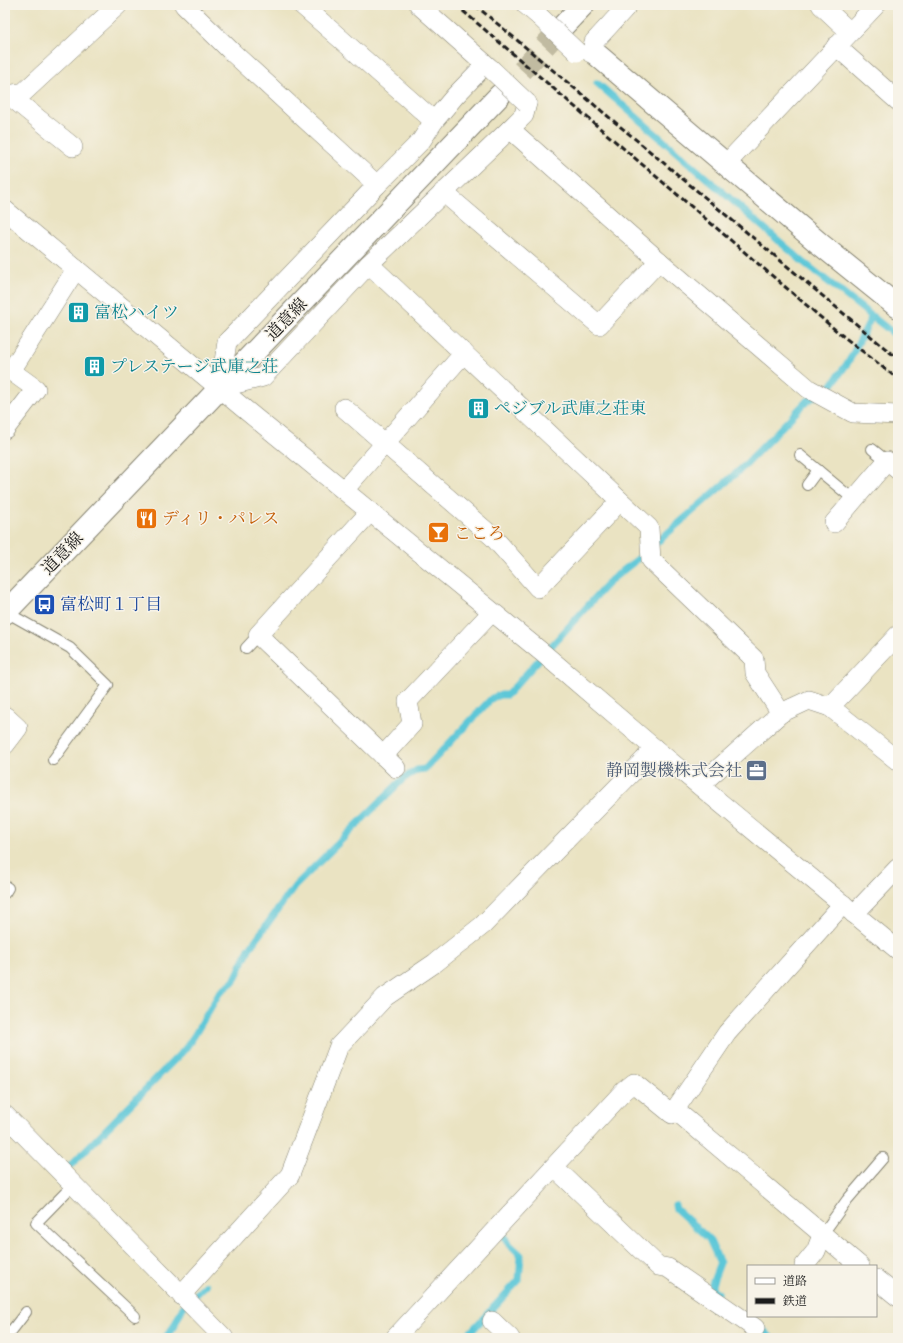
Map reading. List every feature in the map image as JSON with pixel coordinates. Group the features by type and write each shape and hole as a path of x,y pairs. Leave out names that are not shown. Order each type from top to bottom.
{"street":[{"path":"6,95 24,92 118,5"},
{"path":"184,5 233,53 377,185"},
{"path":"302,5 434,121"},
{"path":"220,388 263,377 370,264 524,115 527,103 419,5"},
{"path":"562,27 584,5"},
{"path":"588,53 594,42 628,5"},
{"path":"821,5 850,32"},
{"path":"726,164 876,5"},
{"path":"534,9 726,164 898,308"},
{"path":"836,46 898,101"},
{"path":"220,388 227,342 421,141 434,121 455,96 488,67"},
{"path":"6,95 73,147"},
{"name":"道意線","path":"5,612 500,95"},
{"path":"510,129 659,261 809,389 853,413 898,415"},
{"path":"443,192 599,325 659,261"},
{"path":"5,210 492,612 898,950"},
{"path":"370,264 649,528 650,560 754,660 755,673 781,713"},
{"path":"5,429 36,389 11,371 76,269"},
{"path":"344,490 464,353"},
{"path":"344,408 493,537 538,588 620,501"},
{"path":"834,523 886,460"},
{"path":"370,512 252,641 389,762 412,724 408,701 492,612"},
{"path":"830,707 898,635"},
{"path":"700,785 781,713 809,700 830,707 898,761"},
{"path":"5,716 18,728 5,745"},
{"path":"181,1295 290,1174 339,1046 385,997 435,963 483,925 639,766 654,748"},
{"path":"395,1338 624,1090 634,1083 672,1114 727,1033 849,909 898,868"},
{"path":"675,1110 859,1265"},
{"path":"5,1115 224,1338"},
{"path":"554,1167 658,1266 668,1268 755,1327"},
{"path":"805,1265 816,1250 822,1235"},
{"path":"877,1280 898,1297"},
{"path":"492,1321 510,1338"}],"lane":[{"path":"800,455 854,500"},
{"path":"807,485 818,470"},
{"path":"5,612 70,648 108,685 53,760"},
{"path":"5,886 8,888 5,892"},
{"path":"822,1235 847,1200 883,1158"},
{"path":"73,1185 36,1223 136,1316"},
{"path":"6,1338 26,1312"}],"waterway":[{"path":"597,83 802,261 898,337"},
{"path":"71,1165 185,1049 220,992 234,981 249,949 295,886 403,779 417,770 425,769 492,698 500,695 507,695 611,580 639,558 741,469 806,402 831,386 849,361 872,316"},
{"path":"675,1205 676,1209 709,1239 720,1263 712,1284 712,1289 718,1293"},
{"path":"465,1338 519,1280 521,1255 507,1242 500,1227"},
{"path":"165,1338 174,1326 183,1307 206,1285"},
{"path":"763,1330 771,1338"}],"tunnel":[{"path":"500,95 562,27"}],"railway":[{"path":"456,5 839,333 898,379"},
{"path":"475,5 898,359"}],"place":[{"name":"富松ハイツ","path":"79,312"},
{"name":"プレステージ武庫之荘","path":"94,366"},
{"name":"ペジブル武庫之荘東","path":"479,408"},
{"name":"ディリ・パレス","path":"147,518"},
{"name":"こころ","path":"438,533"},
{"name":"富松町１丁目","path":"44,604"},
{"name":"静岡製機株式会社","path":"757,770"}]}
